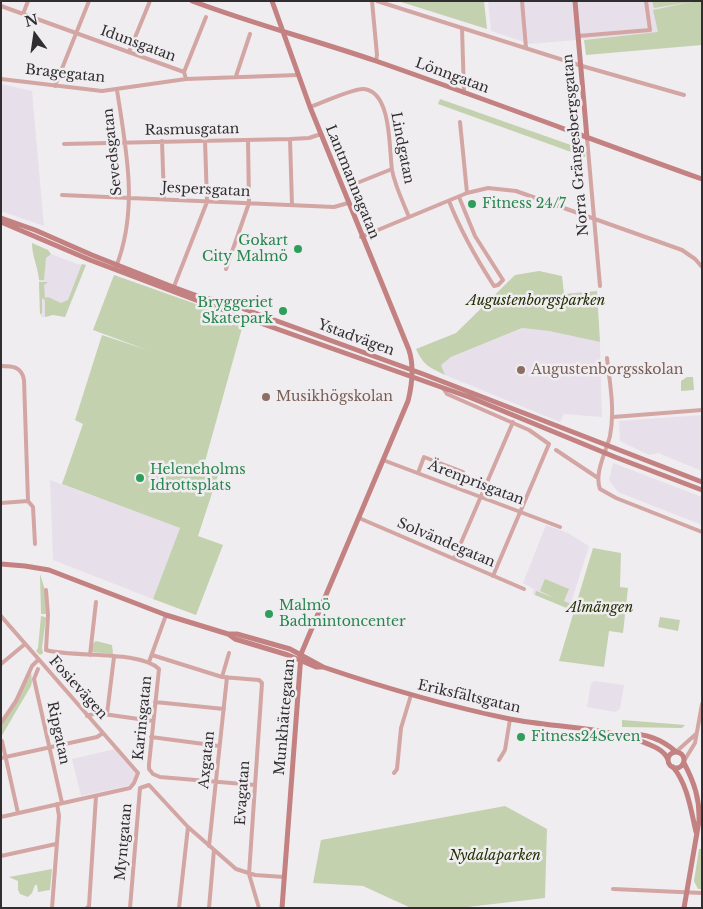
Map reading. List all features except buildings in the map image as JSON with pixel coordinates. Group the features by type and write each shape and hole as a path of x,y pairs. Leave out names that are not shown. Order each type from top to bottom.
{"street":[{"path":"23,14 28,1"},
{"path":"55,86 89,1"},
{"path":"129,52 150,1"},
{"name":"Lönngatan","path":"192,1 376,61 702,179"},
{"name":"Lantmannagatan","path":"272,1 320,134 409,350 412,359 412,370"},
{"path":"372,1 376,61"},
{"path":"376,1 582,66 684,95"},
{"path":"522,1 526,48"},
{"name":"Norra Grängesbergsgatan","path":"575,1 600,286"},
{"path":"578,36 650,30 646,1"},
{"name":"Idunsgatan","path":"1,6 184,72 186,79 298,75"},
{"path":"184,72 206,17"},
{"path":"462,28 464,93"},
{"path":"236,76 250,34"},
{"name":"Bragegatan","path":"1,78 55,86 102,90 117,90 186,79"},
{"name":"Lindgatan","path":"310,107 362,88 372,90 377,96 388,123 392,169 409,217"},
{"name":"Sevedsgatan","path":"116,267 125,237 130,199 125,142 117,90"},
{"path":"460,122 466,193"},
{"name":"Rasmusgatan","path":"64,144 290,139 309,138 320,134"},
{"path":"290,139 292,205"},
{"path":"173,289 207,202 206,140"},
{"path":"226,269 249,204 248,140"},
{"path":"162,141 164,199"},
{"path":"357,182 392,169"},
{"path":"362,237 466,193 488,188 516,191 593,217 682,250 695,258 702,266"},
{"name":"Jespersgatan","path":"62,195 249,204 334,206 348,203"},
{"path":"449,201 460,229 474,256 494,286 498,285 503,280 475,236 459,197"},
{"name":"Ystadvägen","path":"1,218 35,230 116,267"},
{"name":"Ystadvägen","path":"1,222 56,247 116,267 412,376 702,490"},
{"name":"Ystadvägen","path":"173,289 203,298 222,301 412,370 702,482"},
{"path":"607,358 613,417 598,478 600,489 605,493 702,532"},
{"path":"1,366 17,368 22,373 24,380 28,501 33,508 35,544"},
{"name":"Munkhättegatan","path":"282,908 301,654 408,401 412,370"},
{"name":"Ystadvägen","path":"443,388 447,394 513,422 529,430 549,444 520,512"},
{"path":"613,417 702,410"},
{"path":"454,559 513,422"},
{"path":"556,450 598,478"},
{"path":"418,473 424,457 463,472 457,488"},
{"name":"Ärenprisgatan","path":"383,460 560,527"},
{"path":"1,502 28,501"},
{"path":"493,576 520,512"},
{"name":"Solvändegatan","path":"359,518 524,589"},
{"name":"Eriksfältsgatan","path":"1,564 48,570 166,615 228,634 246,636 290,649 323,667 411,695 510,719 614,734 645,743 662,751 668,760"},
{"path":"46,590 48,615 46,650 149,662"},
{"path":"90,655 96,602"},
{"name":"Karinsgatan","path":"159,669 149,662 166,615"},
{"name":"Fosievägen","path":"1,616 138,773 130,788 96,796"},
{"name":"Eriksfältsgatan","path":"228,634 235,639 316,667 323,667"},
{"path":"1,664 25,644"},
{"path":"222,677 229,653"},
{"path":"152,655 227,677"},
{"path":"107,714 114,657"},
{"name":"Karinsgatan","path":"160,658 150,737 149,769 153,774 160,777 216,782"},
{"path":"1,723 16,701 32,666 38,660"},
{"name":"Ripgatan","path":"38,669 34,680 59,804 52,908"},
{"name":"Evagatan","path":"227,677 259,680 262,686 248,874 259,908"},
{"name":"Axgatan","path":"209,846 227,677"},
{"path":"394,773 397,769 401,728 411,695"},
{"path":"155,702 224,709"},
{"path":"674,767 679,767 684,762 695,742 702,704"},
{"path":"87,716 96,712 152,721"},
{"path":"499,760 505,750 510,719"},
{"path":"3,758 97,737 103,733"},
{"name":"Eriksfältsgatan","path":"614,734 647,735 676,751"},
{"path":"696,734 702,736"},
{"path":"696,734 670,754 668,760 670,766 674,767 678,773 685,789 696,834"},
{"path":"150,737 219,746"},
{"path":"2,741 3,758 18,813"},
{"path":"676,751 683,756 700,807 684,908"},
{"path":"216,782 255,785"},
{"name":"Myntgatan","path":"130,908 140,788 149,785 188,827"},
{"path":"1,817 96,796 89,906 87,908"},
{"path":"188,827 236,869 248,874 284,877"},
{"path":"179,908 188,827"},
{"path":"1,856 56,844"},
{"path":"209,908 214,850"},
{"path":"613,889 702,893"}],"shaded area":[{"path":"488,1 702,1 657,33 530,44 491,31"},
{"path":"1,84 32,91 44,226 1,211"},
{"path":"32,243 48,250 51,254 77,264 86,265 65,317 53,315 42,317 40,314 39,275"},
{"name":"Augustenborgsskolan","path":"522,328 549,331 600,342 602,417 564,414 560,422 445,375 440,365 451,357"},
{"path":"702,415 702,471 658,453 649,455 620,441 619,421"},
{"path":"613,463 702,497 702,525 618,492 609,480"},
{"path":"50,480 180,528 153,599 53,560"},
{"path":"546,525 568,533 589,546 569,609 533,594 534,589 523,583"},
{"path":"595,681 624,685 620,709 615,712 587,707 591,683"},
{"path":"115,749 137,773 131,785 81,796 72,759"}],"green space":[{"path":"398,1 484,1 487,29"},
{"path":"652,1 702,1 702,45 586,55 584,40 658,32 653,10 691,2 654,8"},
{"path":"440,99 585,150 585,157 438,104"},
{"path":"32,243 48,250 51,254 46,258 44,280 39,280"},
{"path":"82,264 86,265 65,317 53,315 45,317 45,300 42,298 42,313 40,314 39,282 48,282 44,285 45,298 48,297 61,303 68,300"},
{"name":"Augustenborgsparken","path":"539,271 562,276 564,294 597,291 600,342 549,331 522,328 451,357 441,365 445,375 424,363 416,349 456,333 515,275"},
{"name":"Heleneholms Idrottsplats","path":"114,275 244,321 204,465 219,472 198,536 223,545 196,615 153,599 180,528 62,484 83,424 75,420 102,335 147,350 93,330"},
{"path":"687,377 693,377 694,390 681,391 681,381"},
{"name":"Almängen","path":"593,548 621,553 620,587 628,588 623,633 609,631 604,667 559,661"},
{"path":"40,574 45,590 46,614 41,614"},
{"path":"545,579 569,589 564,601 571,604 569,609 535,595 536,591 555,598 540,591"},
{"path":"41,616 46,618 43,653 40,655 36,651 38,648"},
{"path":"660,617 680,620 678,631 658,627"},
{"path":"96,641 112,645 113,654 92,652 92,644"},
{"path":"31,670 31,686 1,737 1,724"},
{"path":"622,720 685,725 682,728 622,727"},
{"name":"Nydalaparken","path":"505,806 547,829 545,898 459,908 411,908 363,886 313,883 321,840"},
{"path":"699,849 702,849 702,889 698,889 694,881"},
{"path":"52,869 50,890 38,892 37,885 35,885 28,897 20,894 18,881 9,877"}],"place":[{"name":"Fitness 24/7","path":"472,204"},
{"name":"Gokart City Malmö","path":"298,249"},
{"name":"Bryggeriet Skatepark","path":"283,311"},
{"name":"Augustenborgsskolan","path":"521,370"},
{"name":"Musikhögskolan","path":"266,397"},
{"name":"Heleneholms Idrottsplats","path":"140,478"},
{"name":"Malmö Badmintoncenter","path":"269,614"},
{"name":"Fitness24Seven","path":"521,737"}]}
